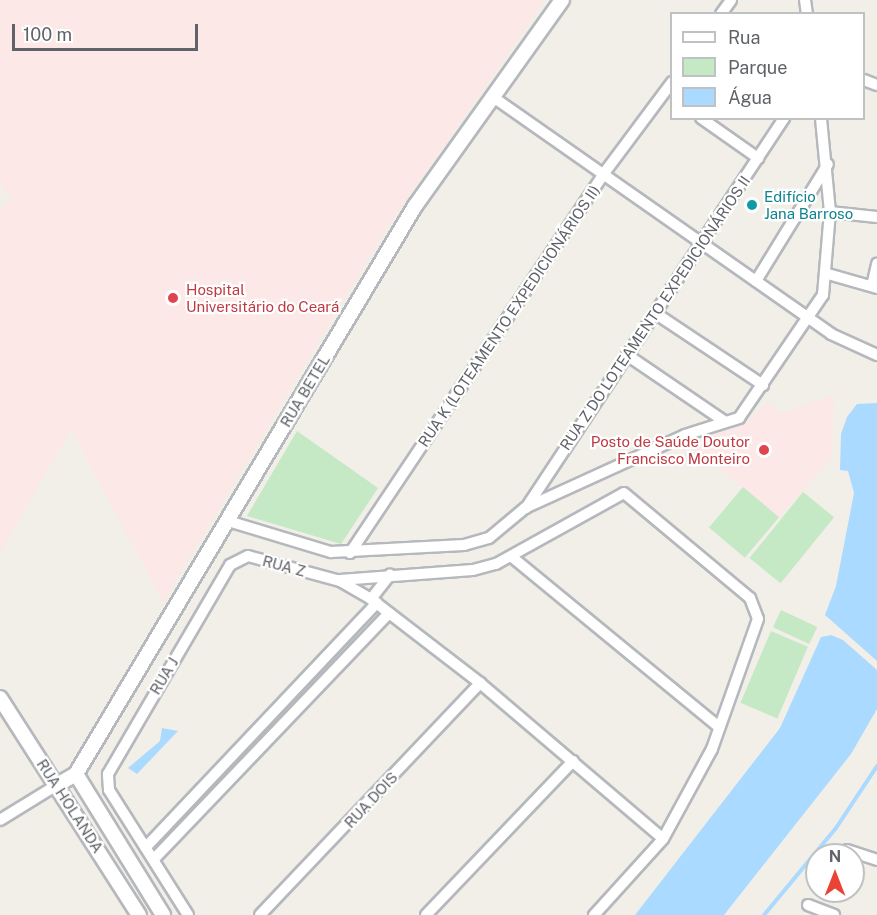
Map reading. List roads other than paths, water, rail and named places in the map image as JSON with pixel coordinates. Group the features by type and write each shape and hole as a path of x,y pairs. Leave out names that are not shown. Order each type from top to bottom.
{"street":[{"name":"RUA BETEL","path":"57,785 76,774 415,206 562,0"},
{"name":"RUA K (LOTEAMENTO EXPEDICIONÁRIOS II)","path":"350,553 603,176 668,95"},
{"path":"493,97 843,342 877,355"},
{"path":"704,120 758,158"},
{"name":"RUA Z DO LOTEAMENTO EXPEDICIONÁRIOS II","path":"525,508 783,120"},
{"path":"228,521 332,552 350,553 474,543 502,529 525,508 724,421 746,414 822,301 828,274 830,212 828,164 821,120"},
{"path":"756,281 828,164"},
{"path":"830,212 877,217"},
{"path":"828,274 875,287 877,264"},
{"path":"655,313 764,385"},
{"path":"627,356 724,421"},
{"path":"340,580 473,570 512,557 616,495 624,493 645,507 735,584 755,607 758,619 718,726 712,749 663,838 594,915"},
{"name":"RUA Z","path":"230,565 248,556 340,580"},
{"path":"512,557 718,726"},
{"name":"RUA J","path":"146,847 109,790 110,765 230,565"},
{"path":"188,915 146,847 374,601 390,575"},
{"path":"340,580 374,601 480,683 663,838"},
{"path":"154,859 390,613"},
{"name":"RUA DOIS","path":"260,915 480,683"},
{"name":"RUA HOLANDA","path":"0,698 139,915"},
{"path":"426,915 573,761"},
{"name":"RUA HOLANDA","path":"76,774 163,915"},
{"path":"0,820 57,785"},
{"path":"808,905 834,915"}],"water":[{"path":"877,403 877,661 825,615 836,586 854,493 848,471 840,470 841,434 847,417 857,404"},
{"path":"831,635 843,640 877,670 877,709 851,754 724,915 635,915 780,728 821,637"},
{"path":"162,728 178,731 137,774 128,768 160,741"}],"waterway":[{"path":"764,915 836,828 877,766"}],"place":[{"name":"Edifício Jana Barroso","path":"752,205"},
{"name":"Hospital Universitário do Ceará","path":"173,298"},
{"name":"Posto de Saúde Doutor Francisco Monteiro","path":"764,450"}]}
